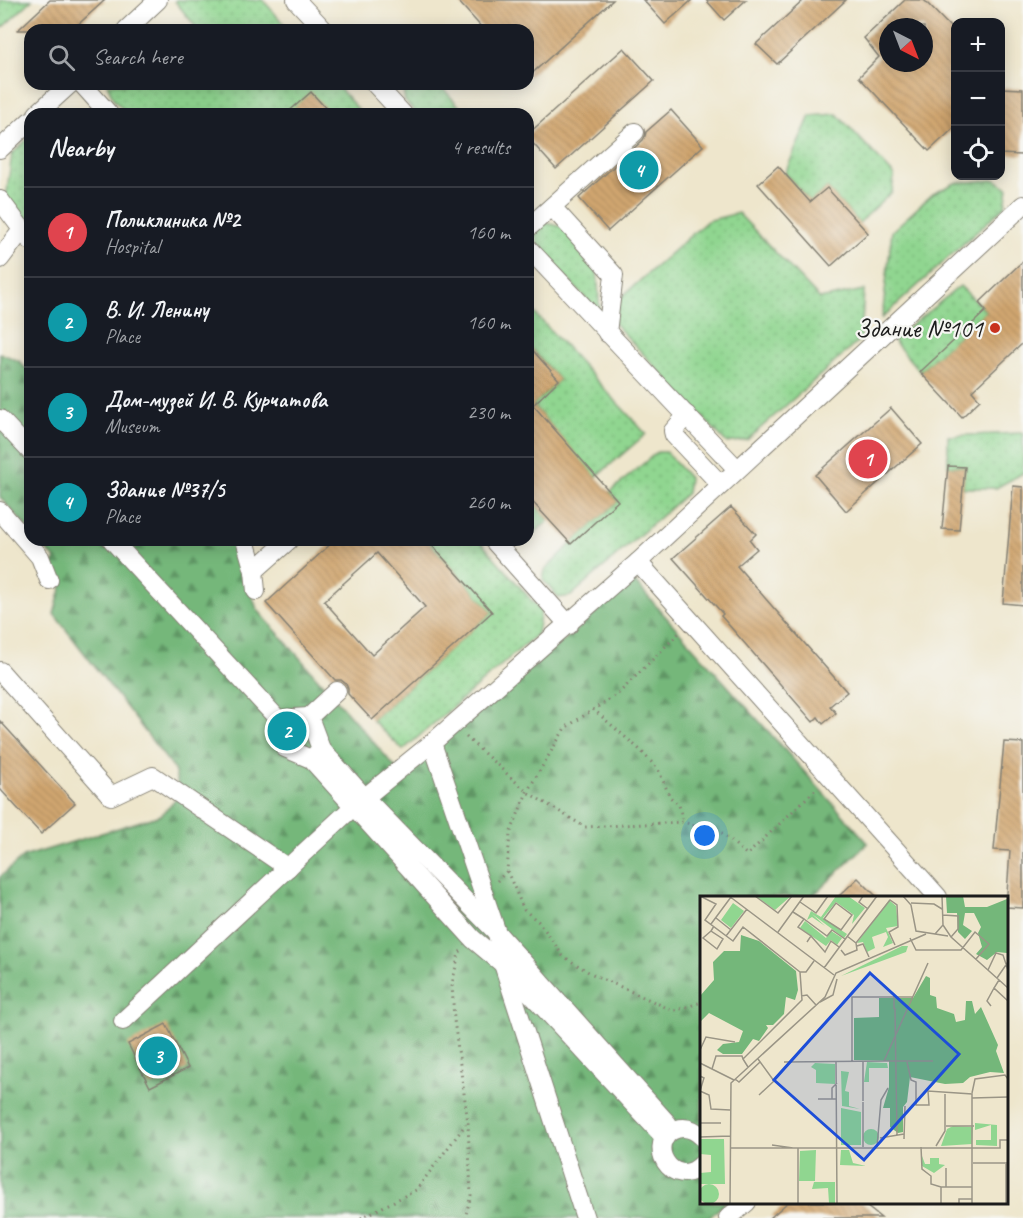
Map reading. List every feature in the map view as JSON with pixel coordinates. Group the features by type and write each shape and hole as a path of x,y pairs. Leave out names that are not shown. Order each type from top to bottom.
{"lane":[{"path":"132,24 158,0"},
{"path":"296,0 318,24"},
{"path":"44,108 63,90"},
{"path":"87,90 104,108"},
{"path":"381,90 397,108"},
{"path":"0,149 24,127"},
{"path":"534,223 635,132"},
{"path":"0,200 24,232"},
{"path":"123,1022 359,803 453,725 639,562 1023,205"},
{"path":"552,207 614,275 607,333"},
{"path":"0,259 24,237"},
{"path":"534,254 738,470"},
{"path":"687,415 673,431 674,435 721,485"},
{"path":"0,419 24,445"},
{"path":"0,511 24,539"},
{"path":"30,546 40,557 49,580"},
{"path":"118,546 278,719 285,748 316,754"},
{"path":"247,546 254,571 256,591"},
{"path":"254,571 282,546"},
{"path":"498,546 569,625"},
{"path":"639,562 937,896"},
{"path":"0,670 111,796 153,776 288,868"},
{"path":"278,719 309,717 337,691"},
{"path":"309,717 316,754 473,939 502,964 669,1134"},
{"path":"432,743 497,933 502,964 585,1218"},
{"path":"359,803 497,933 669,1134"},
{"path":"700,1135 695,1130 680,1128 669,1134 662,1145 667,1165 678,1172 700,1168"}],"path":[{"path":"691,621 619,693 565,728 527,792 510,834 507,870 525,910 540,923 563,956 590,973 674,1011 700,1003"},
{"path":"593,709 639,749 658,769 670,797 680,805 682,822"},
{"path":"453,725 527,792 585,827 682,822 722,833 747,855 829,776"},
{"path":"483,894 507,870"},
{"path":"465,1218 471,1195 468,1123 454,1020 452,984 459,953 473,939"},
{"path":"362,1218 416,1190 468,1123"}],"green space":[{"path":"0,0 32,0 2,28"},
{"path":"263,0 284,24 193,24 175,1"},
{"path":"110,90 341,90 357,108 122,108 114,100"},
{"path":"403,90 444,90 461,108 411,108 405,101"},
{"path":"837,114 894,175 892,192 859,223 827,188 810,202 785,173 810,116"},
{"path":"24,143 24,222 6,197 12,154"},
{"path":"996,180 1008,188 1005,206 882,318 892,231 933,194 955,183"},
{"path":"738,213 820,299 864,290 861,339 747,440 727,443 613,322 616,302 707,221"},
{"path":"544,222 562,227 597,267 600,314 539,248 534,231"},
{"path":"960,286 986,311 920,372 893,340"},
{"path":"534,313 646,434 596,477 534,406 559,380 534,352"},
{"path":"0,353 19,361 24,366 24,524 0,497"},
{"path":"1023,433 1023,473 996,488 963,488 965,467 948,466 948,436"},
{"path":"657,452 666,452 689,478 687,493 571,596 559,598 543,580 545,570 618,501 610,492"},
{"path":"534,504 549,520 534,534"},
{"path":"43,546 238,546 257,609 403,776 634,581 868,843 813,896 700,896 700,1203 725,1203 709,1218 0,1218 0,877 23,857 161,815 180,794 174,769 54,614 63,582 51,568 55,559"},
{"path":"432,546 484,546 541,611 537,634 403,750 372,720 492,612"}],"building":[{"path":"50,0 105,0 79,24 24,24"},
{"path":"457,0 613,0 534,72 534,24 479,24"},
{"path":"643,0 692,0 665,24"},
{"path":"706,0 746,0 724,20"},
{"path":"804,0 846,0 777,64 756,44"},
{"path":"905,0 924,0 951,28 951,131 929,151 859,77 879,57 879,72 933,72 933,18 886,18"},
{"path":"879,24 879,57 864,38"},
{"path":"624,48 654,81 556,169 534,145 534,129"},
{"path":"1005,88 1023,89 1023,155 1005,154"},
{"path":"311,92 326,108 293,108"},
{"path":"671,110 703,146 608,231 579,198 643,140 646,132"},
{"path":"778,166 810,202 827,188 868,233 831,266 758,184"},
{"name":"Здание №101","path":"1023,261 1023,343 972,391 980,400 962,417 920,372 986,311 979,303"},
{"path":"534,352 559,380 534,404"},
{"path":"534,406 618,501 571,544 534,504"},
{"path":"891,408 922,444 846,511 815,475"},
{"path":"948,466 965,467 959,530 942,529"},
{"path":"1013,486 1023,487 1023,605 1003,603"},
{"path":"731,507 756,534 750,540 757,549 737,566 847,692 830,706 836,713 823,724 818,717 813,722 673,558"},
{"path":"328,546 432,546 492,612 372,720 348,694 346,684 341,680 335,680 266,603","holes":["377,553 425,607 372,655 324,601"]},
{"path":"0,721 75,803 41,834 0,789"},
{"path":"1004,742 1023,743 1023,908 1008,907 1010,851 994,850"},
{"path":"858,878 876,896 839,896"},
{"path":"166,1024 188,1068 150,1087 128,1044"},
{"path":"787,1203 862,1203 881,1218 770,1218"}],"place":[{"name":"Здание №37/5","path":"639,170"},
{"name":"Здание №101","path":"995,328"},
{"name":"Поликлиника №2","path":"868,459"},
{"name":"В. И. Ленину","path":"287,731"},
{"name":"Дом-музей И. В. Курчатова","path":"158,1056"}]}
